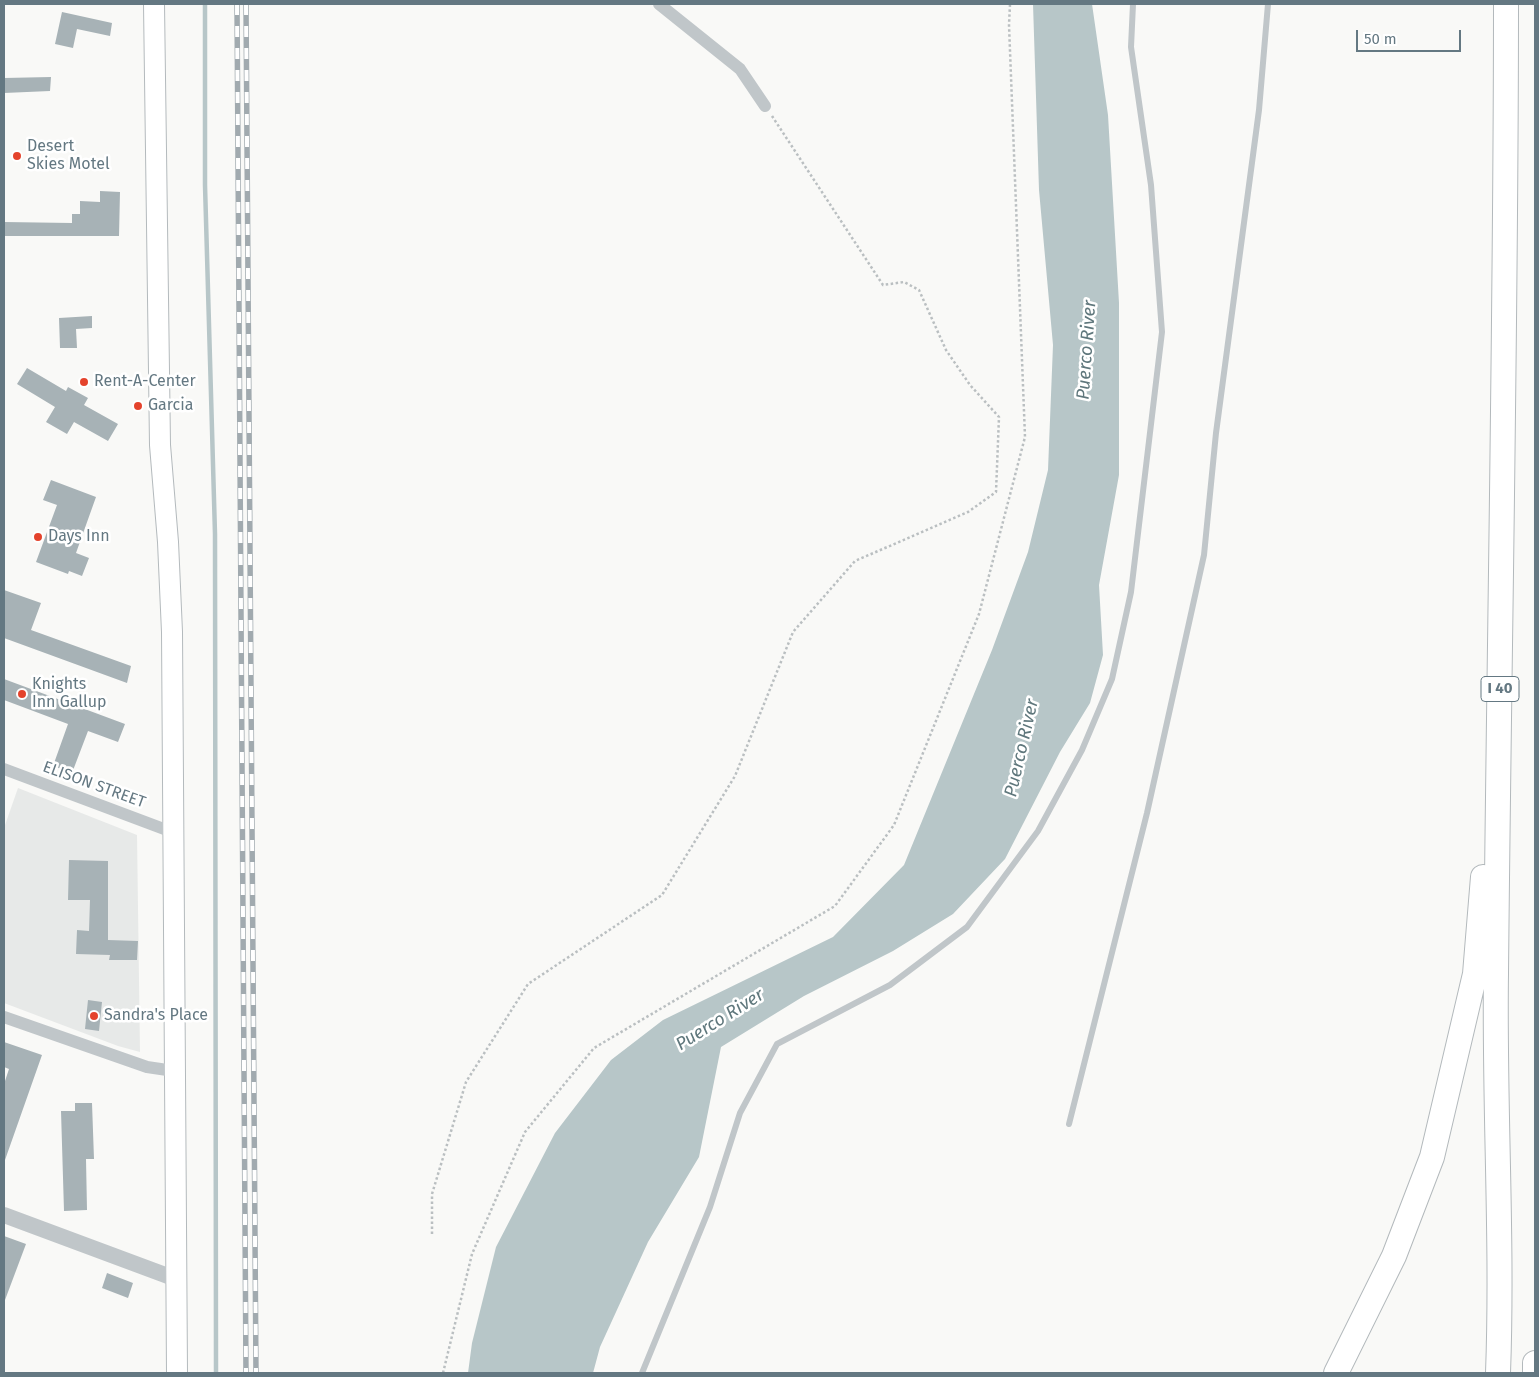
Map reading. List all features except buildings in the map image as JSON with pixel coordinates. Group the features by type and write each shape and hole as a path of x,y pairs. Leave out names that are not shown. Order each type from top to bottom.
{"highway":[{"name":"I 40","path":"1498,1373 1500,1313 1496,980 1506,277 1506,4"},
{"path":"1336,1373 1394,1256 1432,1157 1474,974 1500,686"},
{"path":"1535,1363 1535,1373"}],"main road":[{"path":"154,4 158,392 172,632 177,1373"}],"street":[{"path":"659,4 740,70 766,106"},
{"name":"ELISON STREET","path":"4,769 172,832"},
{"path":"4,1017 147,1067 174,1071"},
{"path":"4,1215 176,1279"}],"lane":[{"path":"642,1373 710,1207 740,1113 777,1044 890,985 967,927 1038,830 1082,750 1112,680 1131,592 1162,332 1151,185 1132,47 1133,4"},
{"path":"1069,1124 1147,813 1204,555 1216,433 1259,110 1268,4"}],"path":[{"path":"443,1373 472,1254 525,1132 594,1048 835,906 894,825 979,614 1025,437 1009,25 1010,4"},
{"path":"432,1234 432,1194 466,1082 528,984 662,895 735,776 793,632 855,561 968,512 996,492 1000,417 970,385 946,350 919,290 904,282 884,285 766,106"}],"shaded area":[{"path":"18,788 137,835 140,1052 118,1046 4,1003 4,828"}],"water":[{"name":"Puerco River","path":"1033,4 1092,4 1108,115 1119,303 1119,475 1099,585 1103,655 1090,703 1060,752 1005,859 953,914 893,951 804,996 721,1047 699,1157 648,1242 600,1347 593,1373 468,1373 472,1343 496,1247 555,1133 611,1060 663,1020 833,937 904,865 992,650 1028,552 1048,470 1053,345 1039,190"}],"waterway":[{"path":"205,4 205,185 215,534 216,1373"}],"railway":[{"path":"237,4 246,1373"},
{"path":"246,4 256,1373"}],"place":[{"name":"Desert Skies Motel","path":"17,156"},
{"name":"Rent-A-Center","path":"84,382"},
{"name":"Garcia","path":"138,406"},
{"name":"Days Inn","path":"38,537"},
{"name":"Knights Inn Gallup","path":"22,694"},
{"name":"Sandra's Place","path":"94,1016"}]}
